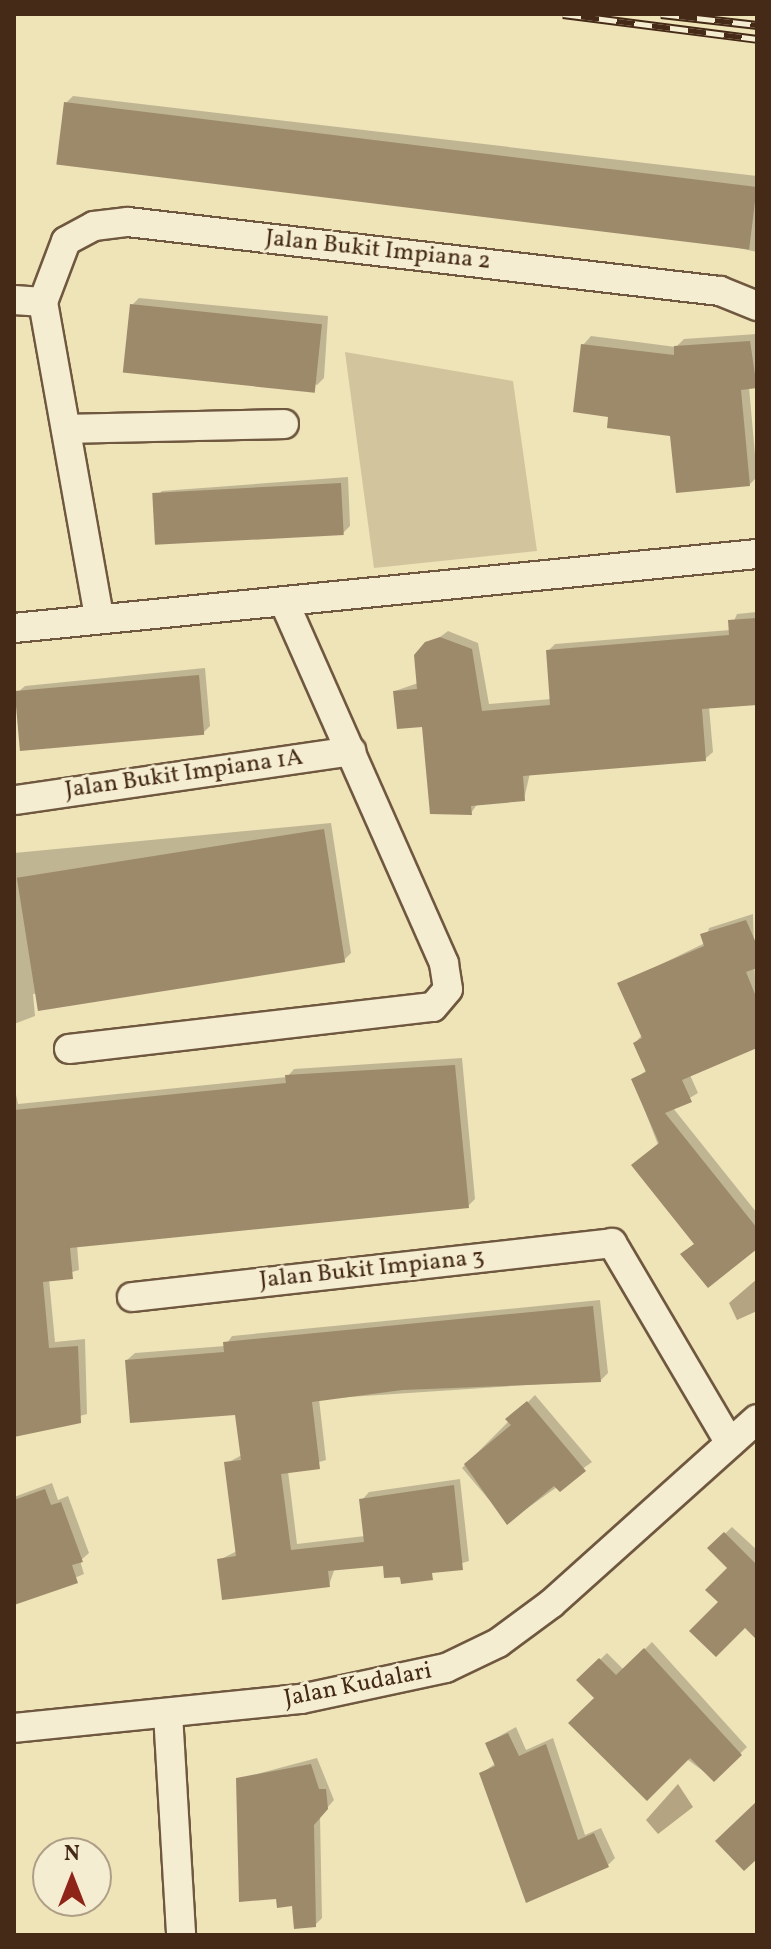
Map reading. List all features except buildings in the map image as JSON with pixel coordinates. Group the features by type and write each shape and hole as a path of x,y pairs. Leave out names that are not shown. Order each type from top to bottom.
{"street":[{"name":"Jalan Bukit Impiana 2","path":"43,302 66,241 94,226 128,222 720,291 757,306"},
{"path":"14,300 43,302 99,616"},
{"path":"66,429 284,424"},
{"path":"14,628 99,616 285,604 757,554"},
{"path":"69,1049 433,1007 448,989 444,963 285,604"},
{"name":"Jalan Bukit Impiana 1A","path":"16,800 351,751"},
{"name":"Jalan Bukit Impiana 3","path":"132,1297 612,1243 730,1443"},
{"name":"Jalan Kudalari","path":"14,1728 168,1714 388,1684 498,1643 757,1419"},
{"path":"168,1714 181,1935"}],"shaded area":[{"path":"345,352 513,381 537,551 374,568"},
{"path":"757,1279 757,1311 737,1320 729,1303"},
{"path":"678,1784 693,1807 658,1834 646,1820"}],"railway":[{"path":"563,14 757,39"},
{"path":"661,14 757,25"}]}
